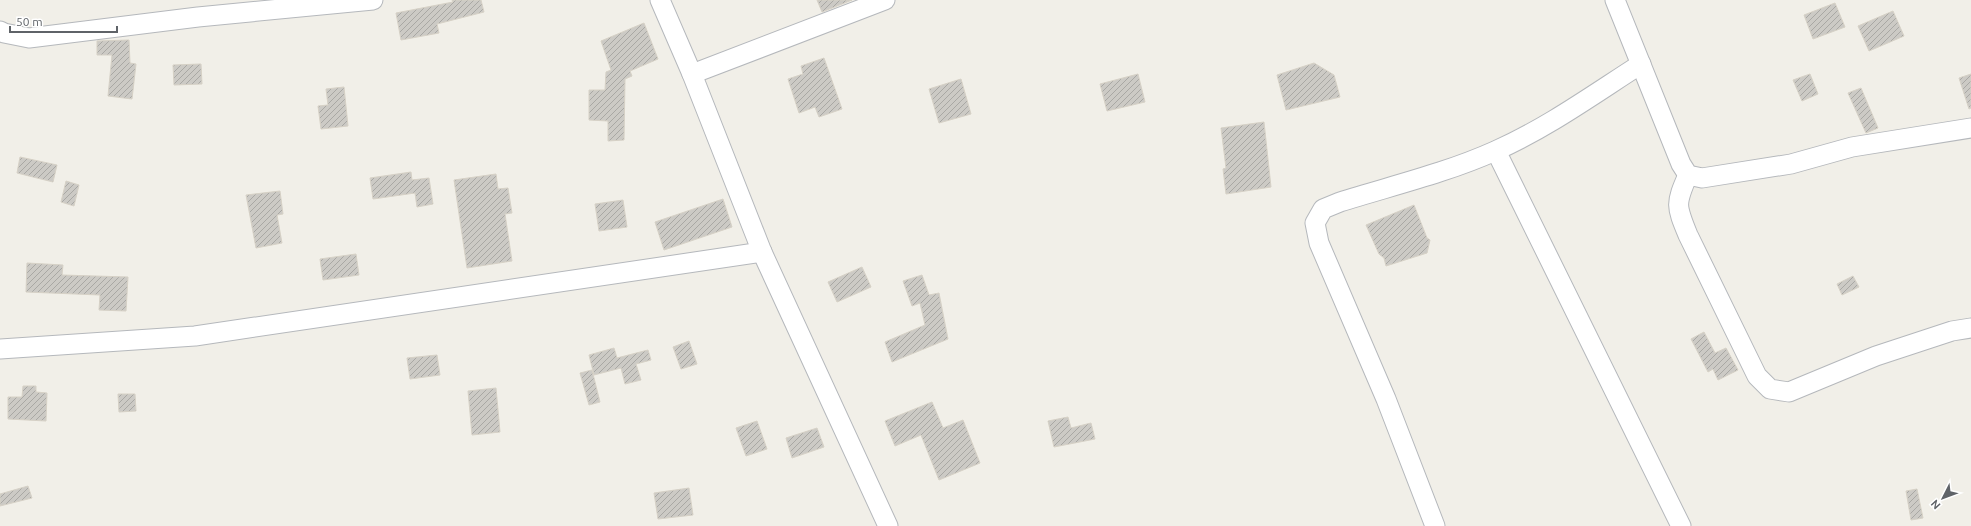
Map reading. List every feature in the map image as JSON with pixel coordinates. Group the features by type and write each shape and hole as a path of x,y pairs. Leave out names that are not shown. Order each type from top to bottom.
{"street":[{"path":"0,31 30,38 198,18 373,0"},
{"path":"660,0 692,74 762,252 888,526"},
{"path":"692,74 885,0"},
{"path":"1616,0 1681,164 1688,175 1702,178 1791,164 1852,147 1971,128"},
{"path":"1435,526 1386,400 1319,243 1315,223 1323,209 1340,202 1455,167 1496,151 1554,120 1641,64"},
{"path":"1496,151 1681,526"},
{"path":"1688,175 1678,196 1679,213 1688,236 1757,376 1770,389 1789,392 1876,356 1952,332 1971,328"},
{"path":"0,349 195,336 762,252"}],"building":[{"path":"452,0 481,0 484,12 437,24 439,33 401,40 396,13 453,2"},
{"path":"817,0 852,0 822,12"},
{"path":"1835,3 1845,27 1813,39 1804,15"},
{"path":"1893,11 1904,36 1869,51 1858,26"},
{"path":"644,23 658,59 630,71 632,76 625,79 624,140 608,141 608,121 589,120 589,90 605,90 606,72 611,70 601,41"},
{"path":"129,40 130,63 136,64 132,99 108,96 112,55 97,55 97,41"},
{"path":"824,58 842,109 819,117 815,107 799,113 788,79 803,74 801,66"},
{"path":"1314,63 1334,75 1340,97 1286,110 1277,75"},
{"path":"201,64 202,84 174,85 173,65"},
{"path":"1138,74 1145,102 1107,111 1100,84"},
{"path":"1810,74 1818,94 1802,101 1793,80"},
{"path":"1971,74 1971,108 1969,109 1959,78"},
{"path":"961,79 971,114 939,123 929,89"},
{"path":"344,87 348,126 321,129 318,106 328,105 326,89"},
{"path":"1861,88 1878,128 1866,133 1848,93"},
{"path":"1264,122 1271,187 1226,194 1223,169 1226,168 1221,128"},
{"path":"20,157 57,165 53,182 17,173"},
{"path":"411,172 412,180 429,178 433,204 417,207 415,193 373,199 370,178"},
{"path":"496,174 498,189 508,188 512,213 505,214 512,261 467,268 454,180"},
{"path":"66,181 79,185 74,206 61,202"},
{"path":"280,191 283,214 277,215 282,243 256,248 246,195"},
{"path":"723,199 732,227 664,250 655,222"},
{"path":"623,200 627,227 599,231 595,204"},
{"path":"1414,205 1427,238 1430,240 1427,253 1386,266 1384,258 1379,254 1366,225"},
{"path":"356,254 359,275 323,280 320,259"},
{"path":"27,263 63,265 62,275 128,277 126,311 99,310 100,295 26,292"},
{"path":"862,267 871,287 837,302 828,282"},
{"path":"922,275 929,295 939,293 948,339 892,362 885,342 925,325 920,303 912,306 903,281"},
{"path":"1853,276 1859,287 1842,295 1837,284"},
{"path":"1704,332 1715,353 1726,348 1738,370 1718,380 1713,369 1708,372 1691,339"},
{"path":"689,341 697,364 681,369 673,347"},
{"path":"614,348 617,358 648,350 651,360 636,364 641,380 625,384 621,368 594,375 589,355"},
{"path":"437,355 440,375 410,379 407,358"},
{"path":"592,370 600,402 589,405 580,373"},
{"path":"23,386 36,386 36,392 47,393 46,421 8,419 8,397 22,397"},
{"path":"496,388 500,432 472,435 468,391"},
{"path":"118,394 135,394 136,411 119,412"},
{"path":"932,402 943,428 963,420 980,463 939,480 921,435 895,446 885,421"},
{"path":"1068,417 1071,428 1091,423 1095,439 1054,447 1048,421"},
{"path":"757,421 767,449 746,456 736,428"},
{"path":"817,428 824,447 792,458 786,438"},
{"path":"28,486 32,498 0,506 0,494"},
{"path":"689,488 693,515 658,519 654,493"},
{"path":"1917,489 1923,518 1911,520 1906,491"}]}
